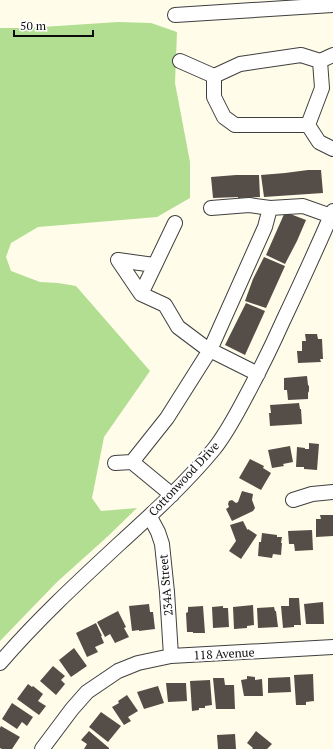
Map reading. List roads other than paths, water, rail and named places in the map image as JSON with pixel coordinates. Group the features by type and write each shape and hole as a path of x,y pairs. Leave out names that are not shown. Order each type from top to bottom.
{"street":[{"path":"175,15 333,5"},
{"path":"180,61 214,76 240,64 301,55 327,58 322,88 308,125"},
{"path":"214,76 214,97 224,117 235,125 308,125"},
{"path":"308,125 319,142 333,149"},
{"path":"211,208 249,205 270,208 303,206 332,213"},
{"path":"132,462 167,418 210,350 265,227 270,208"},
{"name":"Cottonwood Drive","path":"0,663 16,644 74,586 172,495 198,467 222,437 229,427 270,350 332,213"},
{"path":"141,294 175,223"},
{"path":"154,265 118,260 141,294 165,305 178,327 206,348 258,374"},
{"path":"115,463 132,462 172,495"},
{"path":"293,500 312,494 333,492"},
{"name":"234A Street","path":"150,517 158,532 162,544 171,656"},
{"name":"118 Avenue","path":"42,749 72,709 88,692 118,671 138,663 171,656 333,647"}]}
